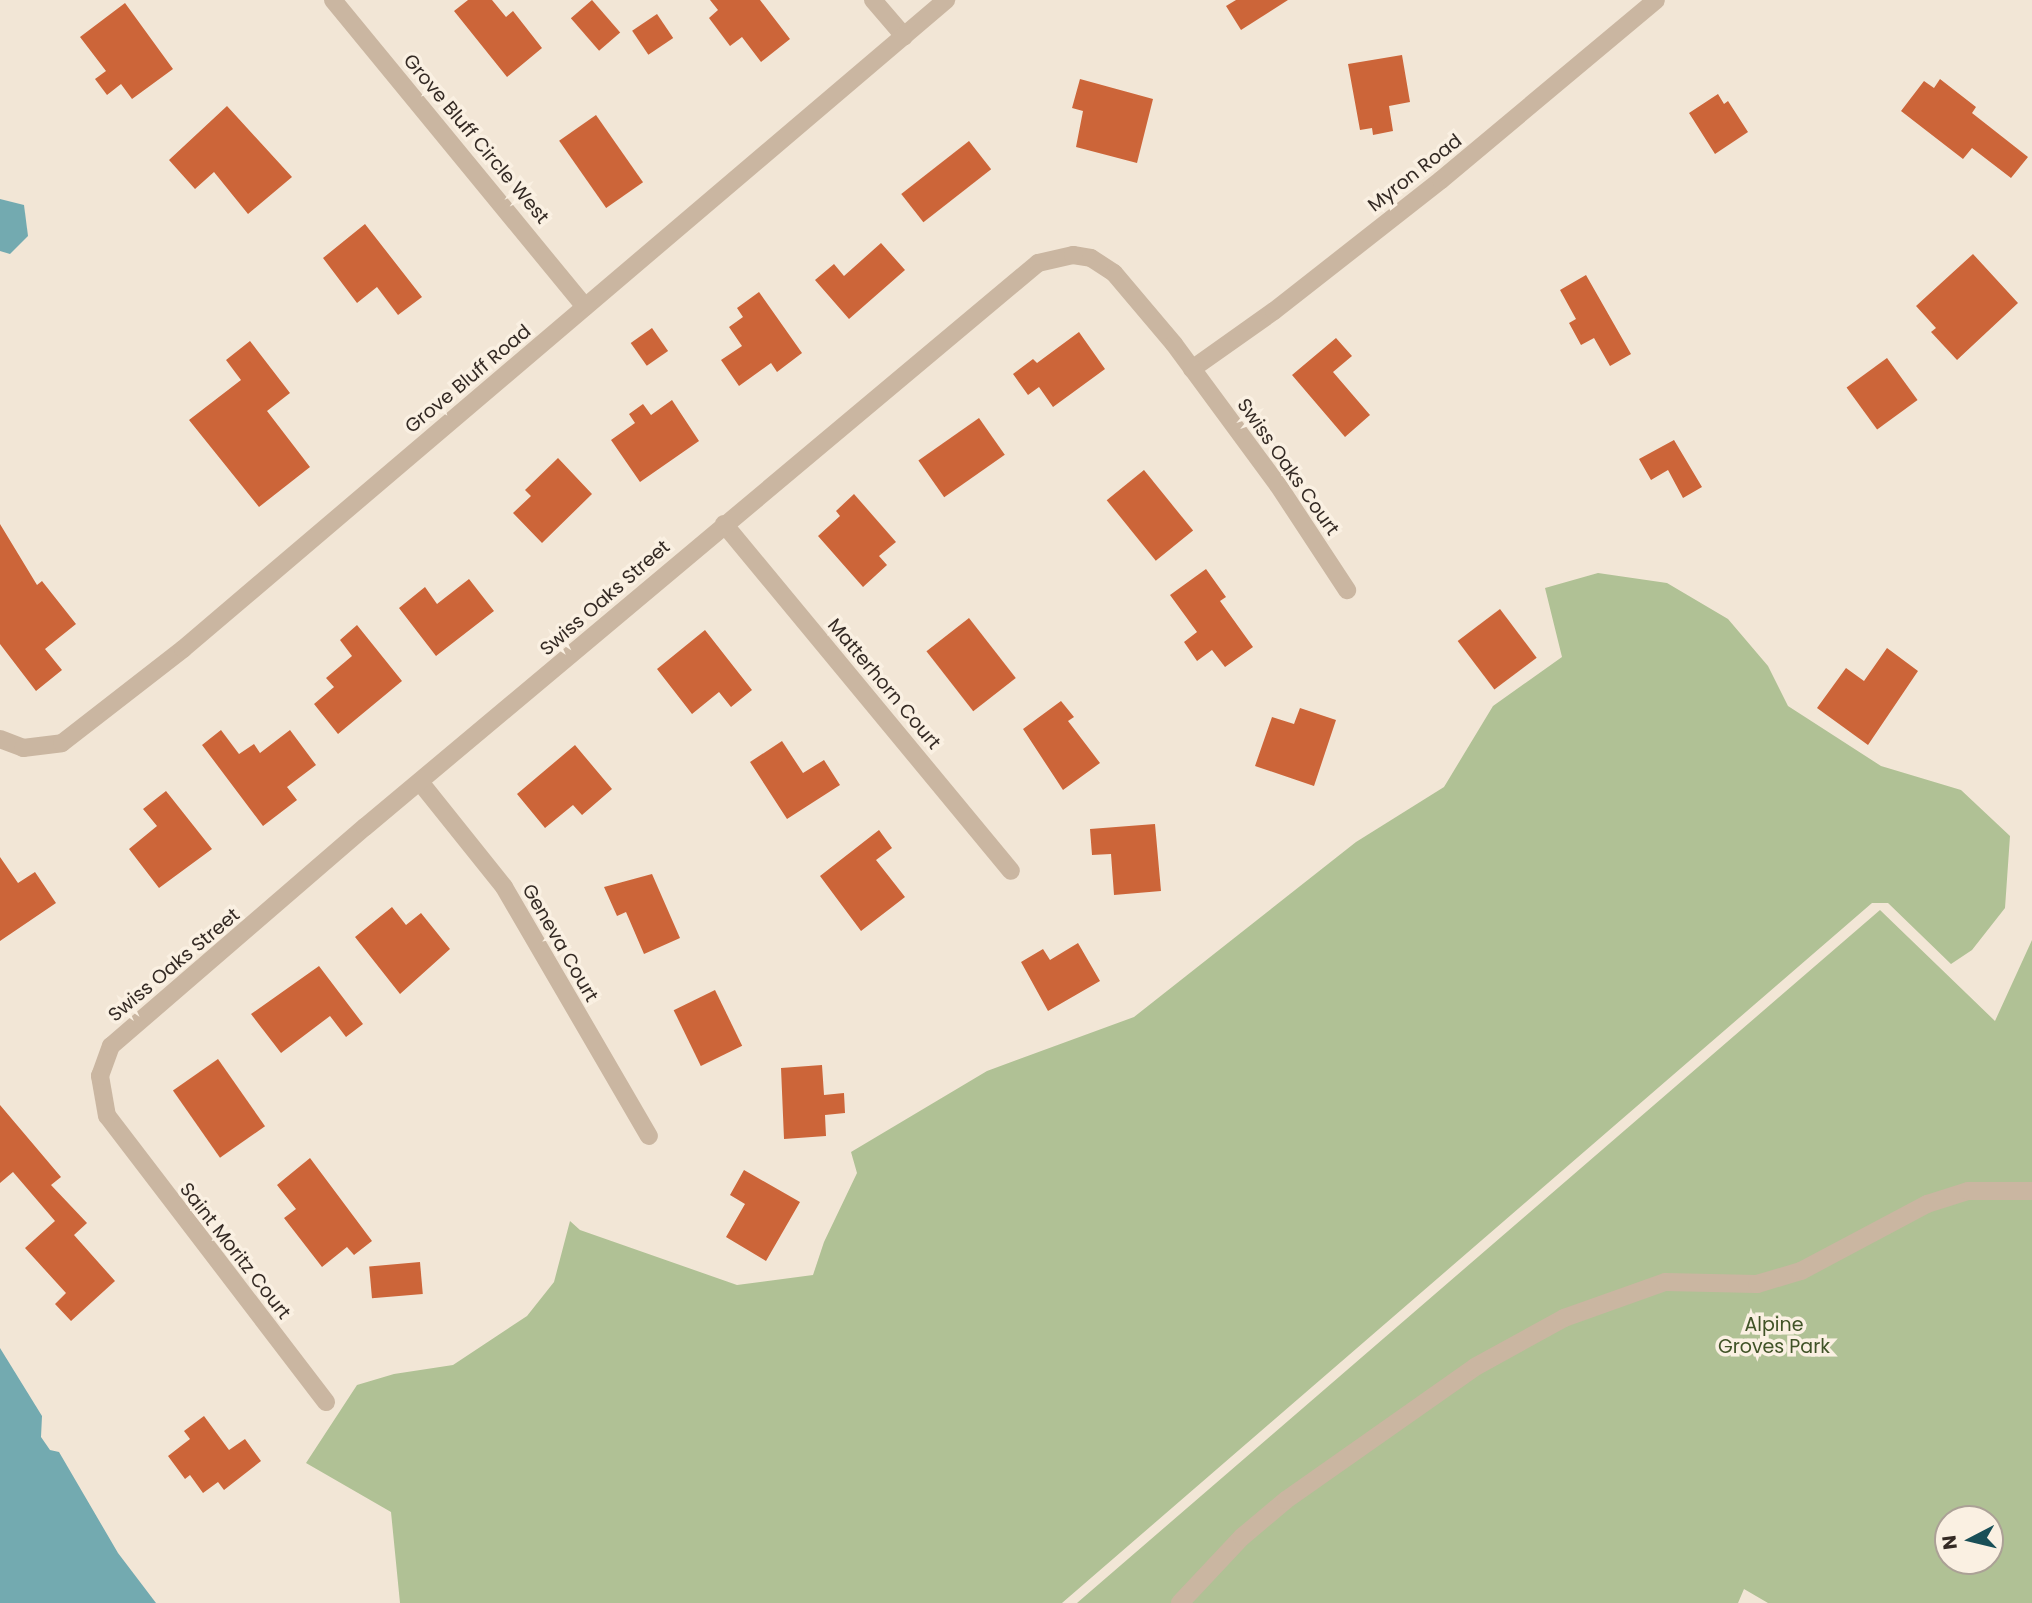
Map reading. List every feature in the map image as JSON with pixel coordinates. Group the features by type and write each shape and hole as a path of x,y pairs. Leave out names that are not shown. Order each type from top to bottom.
{"street":[{"name":"Grove Bluff Circle West","path":"333,0 585,307"},
{"path":"873,0 904,36"},
{"name":"Grove Bluff Road","path":"0,739 23,748 62,743 183,649 946,0"},
{"name":"Myron Road","path":"1192,369 1274,311 1441,180 1656,0"},
{"name":"Swiss Oaks Street","path":"112,1126 101,1097 100,1076 111,1046 124,1030 254,926 724,524 1038,263 1054,256 1091,258 1107,267 1192,369"},
{"name":"Swiss Oaks Court","path":"1192,369 1279,485 1347,590"},
{"name":"Matterhorn Court","path":"724,524 1011,871"},
{"name":"Geneva Court","path":"420,782 504,887 649,1136"},
{"name":"Saint Moritz Court","path":"112,1126 326,1402"},
{"path":"1180,1603 1242,1536 1286,1500 1475,1367 1564,1318 1665,1282 1757,1284 1801,1270 1927,1204 1968,1191 2032,1191"}],"green space":[{"path":"1598,573 1667,583 1728,619 1768,666 1788,706 1881,766 1961,790 2010,836 2005,908 1972,950 1951,964 1888,903 1872,903 1062,1603 400,1603 391,1512 306,1463 357,1385 394,1374 453,1365 527,1316 554,1282 570,1221 580,1230 737,1285 813,1275 824,1242 857,1173 851,1152 987,1071 1134,1017 1356,842 1444,787 1493,706 1562,657 1545,588"},
{"name":"Alpine Groves Park","path":"1880,910 1995,1021 2032,940 2032,1603 1768,1603 1744,1589 1738,1603 1077,1603"}],"water":[{"path":"0,199 24,205 28,236 10,254 0,251"},
{"path":"0,1348 42,1416 41,1437 50,1450 59,1452 118,1553 156,1603 0,1603"}],"building":[{"path":"468,0 492,0 506,17 513,11 542,48 507,77 454,11"},
{"path":"592,0 620,32 599,51 571,18"},
{"path":"710,0 760,0 790,39 761,62 742,37 730,46 709,18 718,10"},
{"path":"1236,0 1288,0 1241,30 1226,6"},
{"path":"125,3 173,69 132,99 121,84 107,95 95,79 106,71 80,37"},
{"path":"657,14 673,38 648,55 632,31"},
{"path":"1402,55 1410,102 1389,106 1393,131 1373,135 1372,128 1360,130 1348,64"},
{"path":"1080,79 1153,99 1137,163 1076,147 1083,111 1072,108"},
{"path":"1940,79 1976,107 1972,113 2028,157 2011,178 1972,148 1963,159 1901,111 1924,81 1934,88"},
{"path":"1718,94 1724,104 1728,101 1748,132 1715,154 1689,113"},
{"path":"227,106 292,177 248,214 214,172 195,189 169,160"},
{"path":"596,115 643,182 606,208 559,141"},
{"path":"969,141 991,169 923,222 901,194"},
{"path":"365,224 422,297 398,315 377,287 357,303 323,258"},
{"path":"881,243 905,270 849,319 815,280 834,264 844,276"},
{"path":"1973,254 2018,303 1957,360 1931,332 1936,328 1916,306"},
{"path":"1586,275 1631,354 1610,366 1594,338 1581,345 1569,323 1576,319 1560,290"},
{"path":"759,292 802,353 777,372 771,363 739,386 721,360 742,346 729,327 743,317 737,308"},
{"path":"652,328 668,351 647,366 631,343"},
{"path":"1079,332 1105,369 1053,407 1039,387 1028,395 1013,374 1033,359 1037,363"},
{"path":"1336,338 1352,356 1333,372 1370,415 1345,437 1292,375"},
{"path":"250,341 290,393 267,411 310,467 259,507 189,420 241,380 226,360"},
{"path":"1887,358 1918,400 1877,429 1847,387"},
{"path":"672,400 699,441 640,482 611,440 635,423 629,414 643,404 651,415"},
{"path":"979,418 1005,455 944,497 918,460"},
{"path":"1674,440 1702,487 1683,498 1668,470 1651,480 1639,459"},
{"path":"558,458 592,494 542,543 513,513 531,496 525,490"},
{"path":"1144,470 1193,531 1156,561 1107,500"},
{"path":"854,494 896,542 879,556 887,565 863,587 818,536 840,516 836,511"},
{"path":"0,524 37,585 42,581 76,624 45,649 62,670 36,691 0,644"},
{"path":"1206,569 1226,597 1220,601 1253,647 1225,667 1212,650 1197,661 1184,642 1197,632 1170,595"},
{"path":"469,579 494,611 436,656 399,608 425,587 437,604"},
{"path":"1500,609 1537,658 1494,690 1458,641"},
{"path":"969,618 1016,678 973,711 926,651"},
{"path":"357,625 402,681 338,734 314,704 334,687 326,678 352,656 340,640"},
{"path":"705,630 752,690 731,707 719,692 692,714 657,669"},
{"path":"1887,648 1918,671 1868,745 1817,708 1846,668 1864,681"},
{"path":"1061,701 1074,717 1068,721 1100,763 1063,790 1023,729"},
{"path":"1300,708 1336,720 1314,786 1255,766 1272,717 1294,724"},
{"path":"221,730 239,754 254,744 260,753 290,730 316,765 287,787 297,800 263,826 202,745"},
{"path":"782,741 803,773 824,760 840,785 787,819 750,762"},
{"path":"575,745 612,789 582,815 573,805 545,828 517,794"},
{"path":"166,791 212,849 159,888 129,849 157,826 143,809"},
{"path":"1155,824 1161,891 1114,895 1111,854 1092,855 1090,829"},
{"path":"879,830 892,848 876,860 905,897 861,931 820,876"},
{"path":"0,857 18,883 35,872 56,903 0,941"},
{"path":"652,874 680,938 644,954 626,912 617,916 604,887"},
{"path":"392,907 406,925 421,913 450,949 400,994 355,937"},
{"path":"1078,943 1100,981 1048,1011 1021,962 1043,949 1050,960"},
{"path":"319,966 363,1024 346,1037 330,1016 281,1053 251,1014"},
{"path":"715,990 742,1046 701,1066 674,1010"},
{"path":"218,1059 265,1126 220,1158 173,1091"},
{"path":"822,1065 824,1095 844,1093 845,1113 825,1115 826,1136 784,1139 781,1068"},
{"path":"0,1105 61,1177 51,1185 87,1223 74,1235 115,1281 71,1321 55,1304 66,1293 25,1248 55,1221 13,1172 0,1183"},
{"path":"310,1158 372,1241 354,1255 347,1247 322,1267 284,1218 296,1209 277,1185"},
{"path":"744,1170 800,1202 766,1261 726,1237 745,1204 730,1195"},
{"path":"420,1262 423,1294 372,1298 369,1266"},
{"path":"204,1416 229,1450 245,1439 261,1461 224,1490 218,1482 203,1493 190,1475 185,1479 168,1456 190,1439 184,1431"}]}
